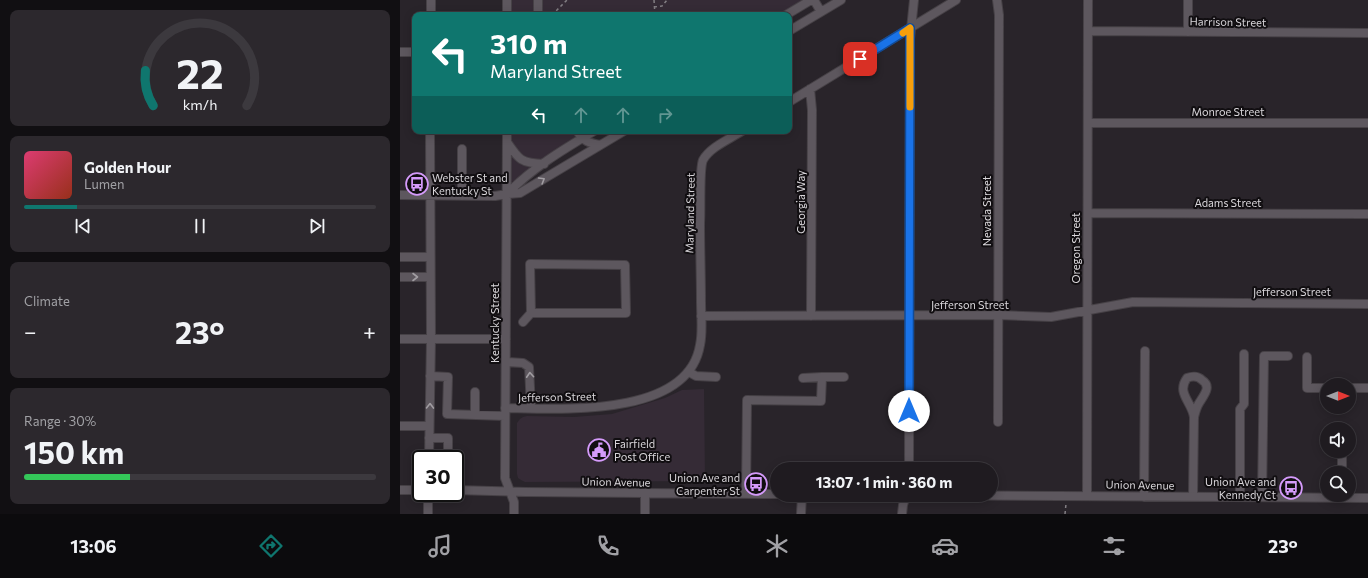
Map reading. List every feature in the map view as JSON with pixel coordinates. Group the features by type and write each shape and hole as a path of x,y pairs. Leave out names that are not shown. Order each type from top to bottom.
{"street":[{"path":"431,0 431,12"},
{"path":"507,0 507,12"},
{"path":"538,0 538,12"},
{"path":"791,12 811,0"},
{"path":"814,0 821,12"},
{"path":"792,29 841,0"},
{"path":"909,462 910,28 914,0"},
{"path":"792,100 956,0"},
{"name":"Nevada Street","path":"997,0 1000,15 998,422"},
{"name":"Oregon Street","path":"1086,496 1088,0"},
{"path":"1188,0 1188,32"},
{"name":"Harrison Street","path":"1088,31 1368,33"},
{"path":"400,52 412,52"},
{"name":"Georgia Way","path":"810,89 812,110 811,316"},
{"name":"Monroe Street","path":"1088,123 1368,123"},
{"path":"429,450 430,134"},
{"name":"Kentucky Street","path":"507,134 505,478 514,502 514,514"},
{"path":"578,134 581,139 600,145"},
{"path":"507,194 520,181 589,134"},
{"path":"400,196 494,196 520,193 619,134"},
{"name":"Maryland Street","path":"701,316 700,239 701,175 703,160 712,150 737,134"},
{"path":"507,141 520,159 526,162 544,164"},
{"path":"462,149 462,196"},
{"name":"Adams Street","path":"1088,214 1368,214"},
{"path":"400,258 430,257"},
{"path":"524,322 531,313 530,264 625,265 626,313 531,313"},
{"path":"400,277 430,277"},
{"name":"Jefferson Street","path":"430,376 448,377 447,414 475,415 531,408 578,409 602,407 628,402 652,395 668,388 689,372 696,362 701,344 701,316 998,315 1051,317 1133,302 1368,304"},
{"path":"400,339 506,339"},
{"path":"1144,496 1145,351"},
{"path":"1240,497 1240,409 1244,404 1244,354"},
{"path":"1262,497 1264,356 1288,356"},
{"path":"1307,357 1307,388 1320,388"},
{"path":"506,362 523,363 530,367 531,408"},
{"path":"689,372 696,376 716,377"},
{"path":"746,494 747,400 821,401 822,377"},
{"path":"802,378 844,377"},
{"path":"1193,497 1194,417 1193,411 1183,393 1182,388 1187,378 1192,377 1202,379 1206,383 1207,387 1206,393 1197,407 1194,417"},
{"path":"1356,388 1368,388"},
{"path":"475,415 476,392"},
{"path":"400,426 429,426"},
{"path":"429,438 448,438 448,450"},
{"path":"400,490 412,490"},
{"name":"Union Avenue","path":"464,490 770,494"},
{"path":"645,493 645,514"},
{"name":"Union Avenue","path":"998,495 1320,496"},
{"name":"Union Avenue","path":"1356,497 1368,498"},
{"path":"428,502 428,514"},
{"path":"801,514 802,502"},
{"path":"902,514 904,502"}],"path":[{"path":"555,12 567,0"},
{"path":"654,0 655,12"},
{"path":"654,7 662,6 667,0"},
{"path":"1065,514 1066,504"}],"shaded area":[{"path":"511,0 818,0 792,16 792,12 511,12"},
{"path":"510,134 593,134 510,183"},
{"path":"704,389 705,481 525,482 518,478 517,423 523,417 574,417 612,414 665,398 682,390"}],"slow traffic":[{"path":"903,33 910,28 910,107"}],"place":[{"name":"Webster St and Kentucky St","path":"417,184"},
{"name":"Fairfield Post Office","path":"599,450"},
{"name":"Union Ave and Carpenter St","path":"756,484"},
{"name":"Union Ave and Kennedy Ct","path":"1291,488"}],"route":[{"path":"860,59 910,28 909,411"}]}
